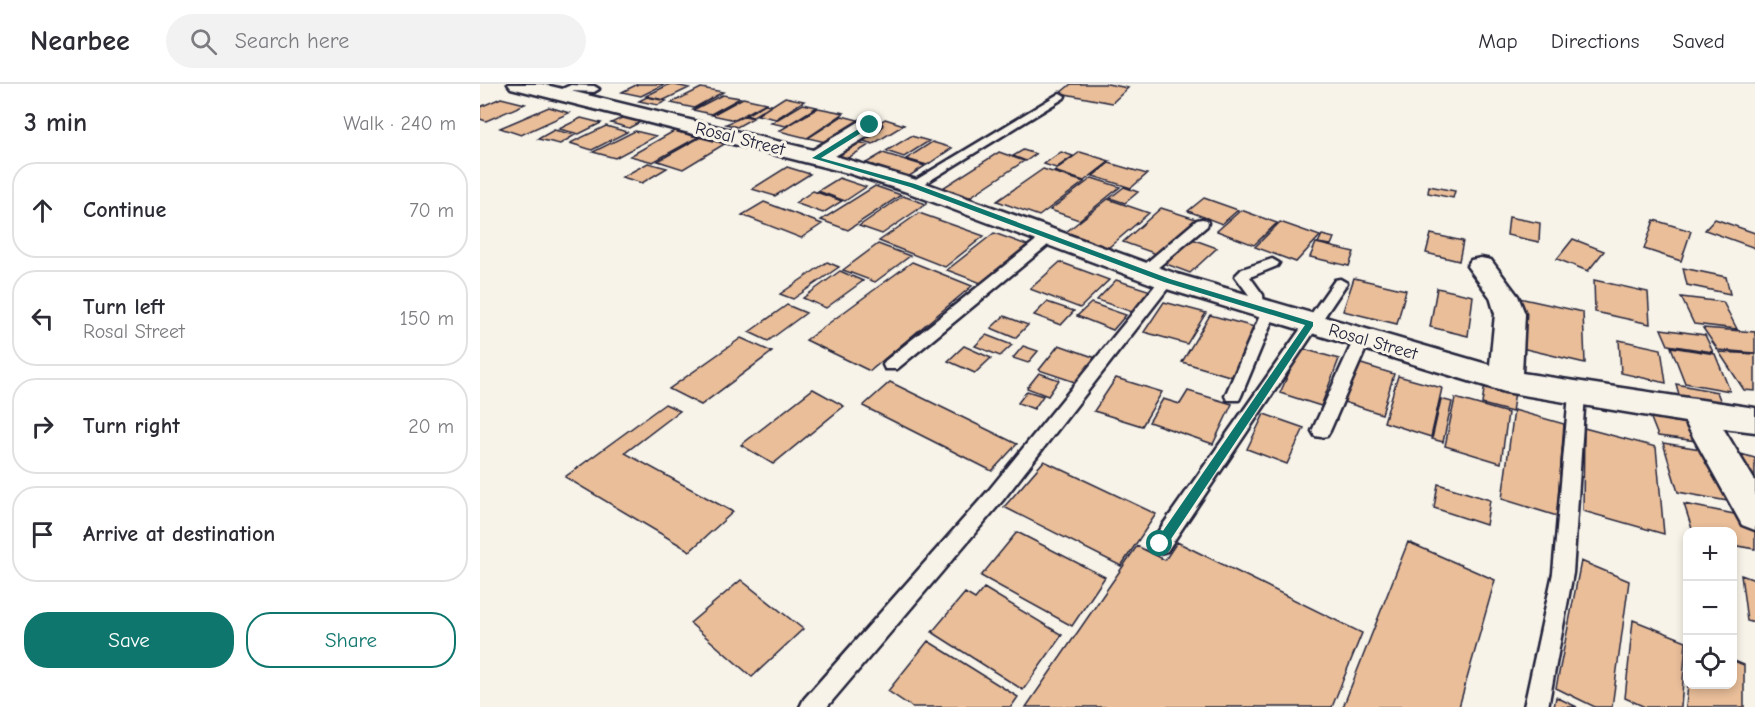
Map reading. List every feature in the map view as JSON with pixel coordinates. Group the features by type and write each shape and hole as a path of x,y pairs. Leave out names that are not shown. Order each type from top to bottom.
{"street":[{"name":"Rosal Street","path":"518,84 816,158 912,186 1156,276 1505,381 1755,420"},
{"path":"816,158 870,125"},
{"path":"1481,266 1504,296 1510,314 1505,381"},
{"path":"1696,412 1755,514"}],"lane":[{"path":"558,93 571,88 594,89"},
{"path":"912,186 1060,96"},
{"path":"812,707 996,495 1156,276 1202,223"},
{"path":"891,365 1049,237"},
{"path":"1233,396 1263,310 1256,295 1242,276 1272,263"},
{"path":"1160,544 1310,324 1340,284"},
{"path":"1321,432 1362,339"},
{"path":"1536,707 1563,573 1577,394"}],"building":[{"path":"638,84 665,84 641,96 622,92"},
{"path":"670,84 689,88 664,100 646,96"},
{"path":"1071,84 1107,84 1128,88 1112,103 1060,93"},
{"path":"701,88 723,92 694,108 671,103"},
{"path":"722,95 740,98 711,114 693,110"},
{"path":"647,97 666,101 658,105 639,101"},
{"path":"785,97 804,101 776,119 757,115"},
{"path":"501,98 525,104 486,121 480,119 480,107"},
{"path":"743,98 766,103 735,120 712,115"},
{"path":"765,104 771,105 752,117 746,115"},
{"path":"803,104 817,107 786,126 771,123"},
{"path":"549,107 569,113 521,135 500,128"},
{"path":"818,108 844,113 807,138 779,131"},
{"path":"626,116 644,120 629,128 611,123"},
{"path":"745,116 753,118 737,127 726,124"},
{"path":"842,116 866,122 834,144 808,138"},
{"path":"581,118 601,123 579,134 559,129"},
{"path":"885,119 904,125 873,144 854,138"},
{"path":"606,126 627,132 592,150 570,143"},
{"path":"554,130 575,135 560,144 538,139"},
{"path":"635,131 656,136 615,158 593,152"},
{"path":"674,131 698,137 653,162 630,156"},
{"path":"706,134 731,140 683,169 658,161"},
{"path":"911,136 929,141 904,157 886,151"},
{"path":"851,140 869,145 845,160 827,155"},
{"path":"932,142 952,148 927,165 906,159"},
{"path":"1023,150 1036,154 1026,161 1013,156"},
{"path":"999,152 1024,161 967,199 941,189"},
{"path":"1061,152 1073,156 1056,168 1044,164"},
{"path":"1080,152 1110,161 1084,181 1054,171"},
{"path":"883,153 925,166 908,177 866,163"},
{"path":"648,163 667,168 642,183 622,177"},
{"path":"1109,163 1147,174 1131,188 1093,176"},
{"path":"787,167 810,174 775,196 752,189"},
{"path":"1043,169 1084,182 1039,216 997,201"},
{"path":"839,178 866,187 845,201 818,191"},
{"path":"1092,178 1120,187 1079,220 1050,210"},
{"path":"875,186 901,195 848,230 821,220"},
{"path":"1429,186 1455,191 1453,198 1428,193"},
{"path":"1124,187 1138,192 1125,203 1110,198"},
{"path":"813,191 842,201 823,213 795,203"},
{"path":"903,196 926,204 882,234 859,226"},
{"path":"1204,198 1238,210 1222,224 1188,211"},
{"path":"1108,199 1149,213 1108,248 1066,232"},
{"path":"764,202 822,224 801,238 742,215"},
{"path":"1161,208 1196,219 1159,255 1123,242"},
{"path":"1241,210 1277,223 1254,245 1217,231"},
{"path":"919,213 984,236 945,267 879,241"},
{"path":"1509,217 1540,223 1539,242 1507,235"},
{"path":"1715,219 1755,233 1755,248 1705,230"},
{"path":"1654,220 1691,231 1681,261 1644,249"},
{"path":"1280,222 1320,236 1296,262 1255,247"},
{"path":"994,233 1027,245 981,283 947,270"},
{"path":"1431,234 1463,241 1459,261 1426,253"},
{"path":"1322,235 1334,238 1331,245 1318,243"},
{"path":"1192,239 1217,248 1190,273 1166,264"},
{"path":"1573,239 1604,251 1588,271 1557,259"},
{"path":"1316,243 1354,252 1349,266 1310,257"},
{"path":"878,244 910,256 875,282 843,270"},
{"path":"827,262 839,267 793,299 780,294"},
{"path":"912,262 972,286 870,371 806,340"},
{"path":"1060,262 1109,280 1080,308 1030,289"},
{"path":"1683,268 1726,277 1730,294 1687,285"},
{"path":"840,271 863,281 826,308 803,298"},
{"path":"1354,278 1406,290 1397,324 1343,311"},
{"path":"1116,280 1151,291 1132,312 1097,300"},
{"path":"1594,280 1648,292 1650,324 1595,312"},
{"path":"1437,288 1473,296 1468,336 1430,327"},
{"path":"1681,297 1723,302 1737,329 1694,324"},
{"path":"1519,298 1583,312 1585,363 1517,347"},
{"path":"1047,302 1074,311 1061,325 1034,315"},
{"path":"1164,302 1206,313 1187,344 1144,332"},
{"path":"1091,303 1126,315 1113,330 1077,316"},
{"path":"787,305 806,313 768,341 749,332"},
{"path":"1210,315 1258,328 1233,377 1182,362"},
{"path":"1004,316 1028,325 1015,338 991,328"},
{"path":"1703,328 1755,332 1755,353 1718,350"},
{"path":"1661,329 1705,335 1713,352 1668,345"},
{"path":"986,335 1012,345 1000,356 975,346"},
{"path":"741,338 772,352 701,405 669,389"},
{"path":"1619,340 1661,349 1666,383 1621,373"},
{"path":"1059,345 1096,358 1078,383 1039,370"},
{"path":"964,346 991,358 975,373 948,361"},
{"path":"1023,346 1038,351 1028,363 1013,358"},
{"path":"1671,347 1715,354 1730,391 1685,383"},
{"path":"1300,348 1339,359 1321,406 1280,393"},
{"path":"1719,352 1755,354 1755,391 1744,390"},
{"path":"1358,363 1394,374 1382,414 1344,402"},
{"path":"1039,373 1059,380 1048,396 1027,388"},
{"path":"1398,376 1442,388 1431,437 1384,422"},
{"path":"1116,378 1162,392 1142,426 1094,411"},
{"path":"890,382 1017,444 992,471 863,406"},
{"path":"1485,383 1515,391 1512,412 1482,404"},
{"path":"1676,384 1717,392 1725,413 1682,405"},
{"path":"813,389 844,406 773,464 741,445"},
{"path":"1027,391 1043,396 1034,409 1018,403"},
{"path":"1188,391 1232,404 1213,444 1149,422 1163,399 1180,404"},
{"path":"1455,398 1508,413 1501,463 1445,446"},
{"path":"1441,399 1452,402 1443,442 1432,439"},
{"path":"665,404 680,411 625,453 733,512 690,551 565,477"},
{"path":"1514,410 1564,424 1557,516 1502,499"},
{"path":"1648,411 1693,417 1705,442 1658,436"},
{"path":"1264,414 1304,428 1287,464 1247,449"},
{"path":"1584,428 1656,447 1664,534 1583,511"},
{"path":"1663,443 1713,451 1733,502 1678,492"},
{"path":"1741,454 1755,458 1755,493 1747,491"},
{"path":"1044,461 1156,514 1121,566 1004,507"},
{"path":"1438,484 1490,500 1486,525 1434,508"},
{"path":"1684,504 1749,517 1755,532 1755,549 1737,546 1737,527 1691,527"},
{"path":"1017,532 1105,577 1072,626 981,576"},
{"path":"1177,542 1362,633 1332,707 1026,707 1137,546 1165,560"},
{"path":"1408,542 1495,580 1459,707 1343,707"},
{"path":"1581,561 1629,581 1612,707 1595,707 1556,688"},
{"path":"1741,575 1755,580 1755,623 1747,621"},
{"path":"741,580 803,629 752,677 690,623"},
{"path":"984,588 1062,635 1023,690 932,632 965,593 975,599"},
{"path":"1633,620 1683,640 1681,707 1645,707 1625,698"},
{"path":"928,641 1018,697 1011,707 912,707 888,691"},
{"path":"1737,662 1744,665 1744,707 1686,707 1688,689 1737,689"},
{"path":"1556,697 1577,707 1554,707"}],"route":[{"path":"870,125 816,158 912,186 1167,280 1310,324 1160,544"}]}
